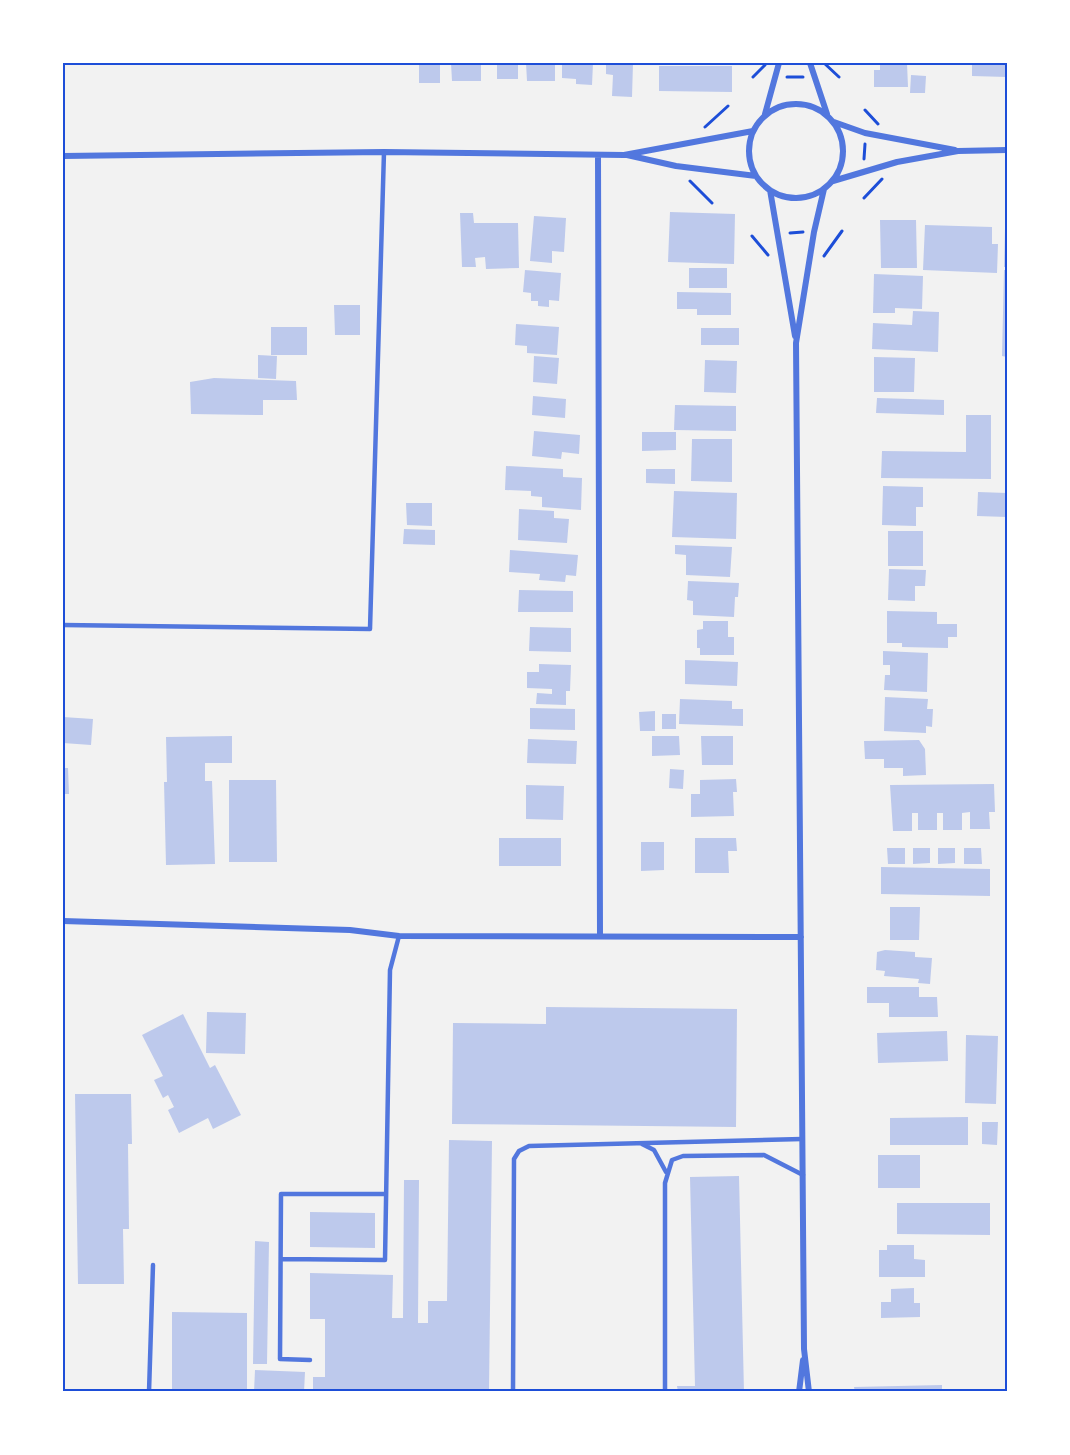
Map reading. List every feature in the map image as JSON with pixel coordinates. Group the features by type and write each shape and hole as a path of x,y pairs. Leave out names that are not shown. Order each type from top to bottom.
{"street":[{"path":"765,114 778,107 794,103 814,106 827,114 842,137 844,154 840,169 833,181 824,189 798,198 785,197 770,190 756,176 749,154 753,131 765,114 779,63"},
{"path":"810,63 827,114"},
{"path":"834,122 865,132 958,151"},
{"path":"63,156 384,152 624,155 753,131"},
{"path":"833,181 897,162 958,151 1007,150"},
{"path":"598,155 600,935"},
{"path":"624,155 676,166 756,176"},
{"path":"796,343 814,232 824,189"},
{"path":"770,190 796,343 804,1348 809,1392"},
{"path":"63,921 350,930 399,936 600,935 801,938"},
{"path":"799,1392 804,1348"}],"lane":[{"path":"63,625 370,629 384,152"},
{"path":"281,1259 385,1260 390,970 399,936"},
{"path":"513,1392 514,1159 519,1152 529,1146 802,1139"},
{"path":"639,1143 654,1150 666,1172"},
{"path":"665,1392 666,1172 672,1160 683,1156 764,1155 803,1175"},
{"path":"310,1360 280,1359 281,1194 385,1194"},
{"path":"149,1392 153,1265"}],"path":[{"path":"753,77 767,63"},
{"path":"824,63 839,77"},
{"path":"787,77 807,77"},
{"path":"688,143 728,106"},
{"path":"864,164 865,143"},
{"path":"676,166 712,203"},
{"path":"790,233 805,232"}],"building":[{"path":"419,63 440,63 440,83 419,83"},
{"path":"451,63 481,63 481,81 452,81"},
{"path":"497,63 518,63 518,79 497,79"},
{"path":"526,63 555,63 555,81 527,81"},
{"path":"562,63 593,63 592,85 576,84 576,79 562,78"},
{"path":"606,63 633,63 632,97 612,96 613,75 606,74"},
{"path":"880,63 907,63 908,87 874,87 874,70 880,70"},
{"path":"972,63 1007,63 1007,77 972,76"},
{"path":"659,66 732,66 732,92 659,91"},
{"path":"911,75 926,76 925,93 910,93"},
{"path":"670,212 735,214 734,264 668,262"},
{"path":"460,213 473,213 474,223 518,223 519,268 486,269 485,257 475,258 476,267 462,267"},
{"path":"534,216 566,218 564,252 552,251 552,263 530,261"},
{"path":"880,220 916,220 917,268 881,268"},
{"path":"925,225 992,227 992,244 998,244 997,273 923,270"},
{"path":"1005,228 1007,228 1007,267 1004,267"},
{"path":"689,268 727,268 727,288 689,288"},
{"path":"525,270 561,273 559,301 549,300 549,307 538,306 538,301 531,301 531,293 523,292"},
{"path":"1004,270 1007,270 1007,357 1002,356"},
{"path":"874,274 923,276 922,309 895,308 895,313 873,313"},
{"path":"677,292 731,293 731,315 697,315 697,309 677,309"},
{"path":"334,305 360,305 360,335 335,335"},
{"path":"913,311 939,312 938,352 872,349 873,323 912,325"},
{"path":"516,324 559,327 557,355 527,353 527,346 515,345"},
{"path":"271,327 307,327 307,355 271,355"},
{"path":"701,328 739,328 739,345 701,345"},
{"path":"258,355 277,356 276,379 258,378"},
{"path":"534,356 559,358 557,384 533,382"},
{"path":"874,357 915,358 914,392 874,392"},
{"path":"705,360 737,361 736,393 704,392"},
{"path":"214,378 296,381 297,400 263,400 263,415 191,414 190,382"},
{"path":"533,396 566,399 565,418 532,415"},
{"path":"877,398 944,400 944,415 876,413"},
{"path":"675,405 736,406 736,431 674,430"},
{"path":"966,415 991,415 991,479 881,478 882,451 966,452"},
{"path":"534,431 580,435 579,454 562,452 561,459 532,456"},
{"path":"642,432 676,432 676,450 642,451"},
{"path":"692,439 732,439 732,482 691,481"},
{"path":"506,466 563,469 563,477 582,478 581,510 542,507 542,497 531,496 531,491 505,490"},
{"path":"646,469 675,469 675,484 646,483"},
{"path":"883,486 923,487 923,507 916,507 916,526 882,525"},
{"path":"674,491 737,493 736,539 672,537"},
{"path":"978,492 1007,493 1007,517 977,516"},
{"path":"406,503 432,503 432,526 407,525"},
{"path":"519,509 554,511 554,518 569,519 567,543 518,540"},
{"path":"404,529 435,530 435,545 403,544"},
{"path":"888,531 923,531 923,566 888,566"},
{"path":"675,545 732,547 730,577 686,575 686,555 675,554"},
{"path":"510,550 578,555 576,576 566,575 565,582 539,580 540,574 509,572"},
{"path":"889,569 926,570 925,586 915,586 915,601 888,600"},
{"path":"688,581 739,583 738,597 735,597 734,617 693,615 693,601 687,600"},
{"path":"519,590 573,591 573,612 518,612"},
{"path":"887,611 937,612 937,624 957,624 957,637 948,637 948,648 902,647 902,643 887,643"},
{"path":"703,621 728,621 728,637 734,637 734,655 700,655 700,648 697,648 697,630 703,629"},
{"path":"530,627 571,628 571,652 529,651"},
{"path":"883,651 928,653 927,692 884,690 885,675 890,675 890,665 883,665"},
{"path":"685,660 738,662 737,686 685,684"},
{"path":"539,664 571,665 570,691 566,691 566,705 536,704 537,693 552,694 552,689 527,688 527,672 539,672"},
{"path":"885,697 928,699 927,709 933,709 932,727 926,726 926,733 884,731"},
{"path":"680,699 732,701 732,709 743,709 743,726 679,724"},
{"path":"530,708 575,709 575,730 530,729"},
{"path":"655,711 655,731 640,731 639,712"},
{"path":"662,714 676,714 676,729 662,729"},
{"path":"63,717 93,719 91,745 63,743"},
{"path":"232,736 232,763 205,763 205,781 212,781 215,864 166,865 164,782 167,782 166,737"},
{"path":"652,736 679,736 680,755 652,756"},
{"path":"701,736 733,736 733,765 702,765"},
{"path":"528,739 577,741 576,764 527,763"},
{"path":"919,740 925,749 926,775 903,776 903,768 884,768 884,759 865,759 864,741"},
{"path":"63,768 68,768 69,794 63,794"},
{"path":"670,769 684,770 683,789 669,788"},
{"path":"736,779 737,792 733,792 734,816 691,817 691,794 700,794 700,780"},
{"path":"229,780 276,780 277,862 229,862"},
{"path":"994,784 995,812 989,812 990,829 970,829 970,812 962,813 962,830 943,830 943,813 937,813 937,830 918,830 918,813 912,813 912,831 893,831 890,785"},
{"path":"526,785 564,786 563,820 526,819"},
{"path":"499,838 561,838 561,866 499,866"},
{"path":"695,838 736,838 737,851 728,851 729,873 695,873"},
{"path":"641,842 664,842 664,870 641,871"},
{"path":"887,848 905,848 905,864 888,864"},
{"path":"913,848 930,848 930,863 913,864"},
{"path":"938,848 955,848 955,863 938,864"},
{"path":"964,848 981,848 982,864 964,864"},
{"path":"881,867 990,869 990,896 881,894"},
{"path":"890,907 920,907 919,940 890,940"},
{"path":"885,950 915,952 915,957 932,958 930,984 918,983 919,979 884,976 885,971 876,970 877,952"},
{"path":"867,987 919,987 919,997 937,997 938,1017 889,1017 889,1003 867,1003"},
{"path":"546,1007 737,1009 736,1127 452,1124 453,1023 546,1024"},
{"path":"207,1012 246,1013 245,1054 206,1053"},
{"path":"183,1014 210,1068 215,1065 241,1115 213,1129 208,1118 179,1133 168,1110 174,1107 168,1095 163,1098 154,1080 163,1076 142,1035"},
{"path":"947,1031 948,1061 878,1063 877,1033"},
{"path":"966,1035 998,1036 996,1104 965,1103"},
{"path":"75,1094 131,1094 132,1144 128,1144 129,1229 123,1229 124,1284 78,1284"},
{"path":"968,1117 968,1145 890,1145 890,1118"},
{"path":"982,1122 998,1122 997,1145 982,1144"},
{"path":"449,1140 492,1141 489,1392 313,1392 313,1377 325,1377 325,1319 310,1319 310,1273 393,1275 392,1318 403,1318 404,1180 419,1180 418,1323 428,1323 428,1301 447,1301"},
{"path":"878,1155 920,1155 920,1188 878,1188"},
{"path":"739,1176 744,1392 678,1392 677,1386 695,1386 690,1177"},
{"path":"897,1203 990,1203 990,1235 897,1234"},
{"path":"310,1212 375,1213 375,1248 310,1247"},
{"path":"255,1241 269,1242 267,1364 253,1364"},
{"path":"887,1245 914,1245 914,1259 925,1260 925,1277 879,1277 879,1250 887,1250"},
{"path":"914,1288 914,1303 920,1303 920,1317 881,1318 881,1302 891,1302 891,1289"},
{"path":"172,1312 247,1313 247,1392 172,1392"},
{"path":"255,1370 305,1372 304,1392 254,1392"},
{"path":"942,1385 942,1392 855,1392 854,1387"}]}
